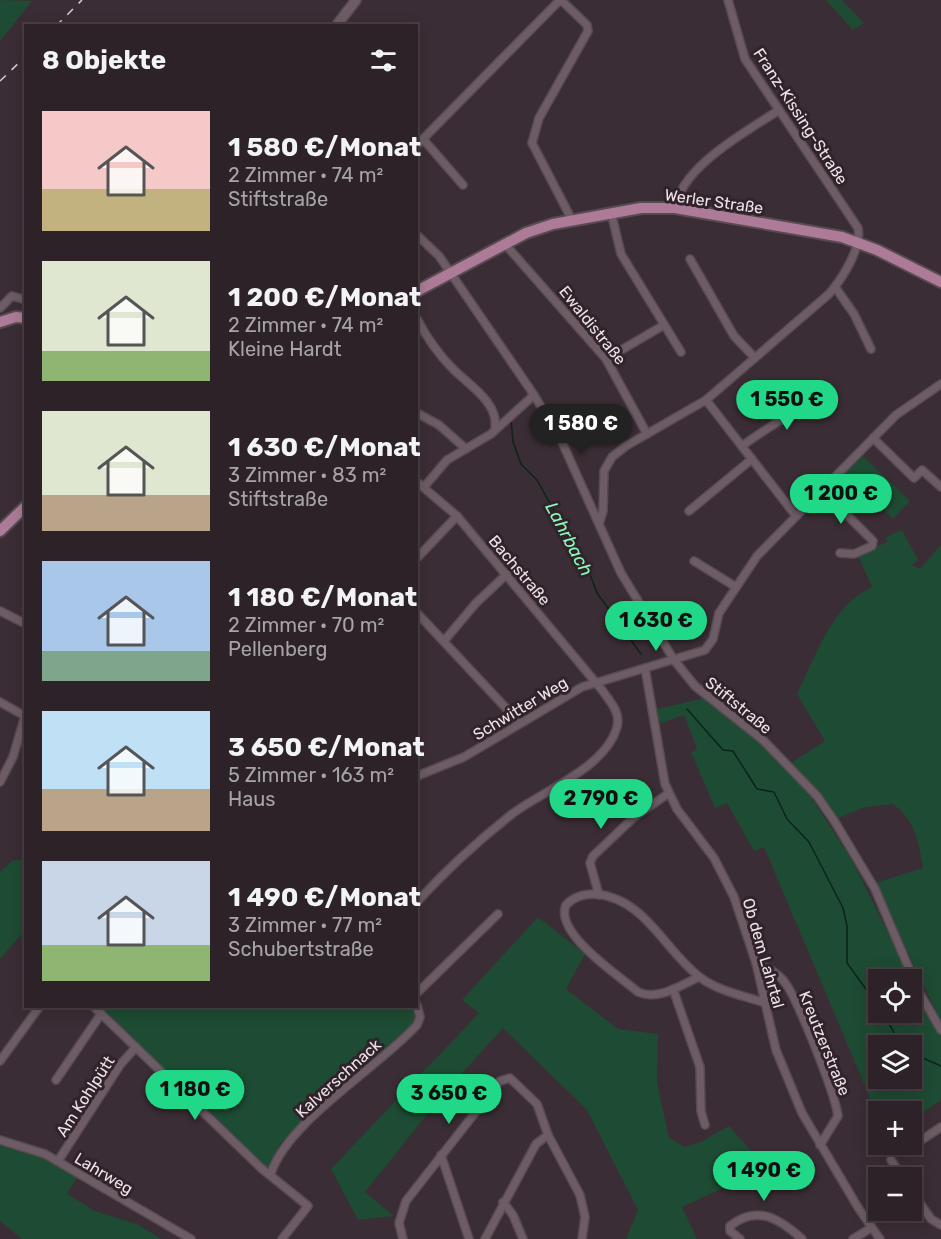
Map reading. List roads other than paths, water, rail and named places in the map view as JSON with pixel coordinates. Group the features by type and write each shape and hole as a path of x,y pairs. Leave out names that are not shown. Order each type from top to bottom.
{"main road":[{"path":"338,24 356,0"},
{"name":"Werler Straße","path":"418,290 504,242 540,228 611,212 641,208 675,208 821,233 858,243 941,282"},
{"path":"0,322 16,317 24,318"},
{"path":"0,531 24,508"}],"street":[{"path":"418,144 561,0 588,28 580,48 536,124 532,139 535,152 572,220"},
{"name":"Franz-Kissing-Straße","path":"728,0 745,59 858,228 858,243"},
{"path":"675,208 679,191 702,165 779,110"},
{"path":"423,139 463,185"},
{"path":"611,212 617,242 681,352"},
{"name":"Stiftstraße","path":"418,236 440,256 534,395 561,440 621,573 674,660 696,686 763,740 823,804 875,889 919,992 941,1030"},
{"name":"Ewaldistraße","path":"504,242 606,359 647,434"},
{"path":"599,525 603,511 603,481 608,463 617,452 706,400 835,287 858,243"},
{"path":"690,259 734,336 754,358"},
{"path":"835,287 851,309 871,349"},
{"path":"0,308 12,296 24,299"},
{"path":"418,321 430,342 489,405 496,421 495,428"},
{"path":"606,359 664,325"},
{"name":"Schwitter Weg","path":"418,776 464,757 595,682 701,652 708,647 713,639 719,613 757,556 907,406 941,384"},
{"path":"424,487 447,460 495,428 534,395"},
{"path":"742,446 767,427 798,410 815,395"},
{"path":"706,400 796,516"},
{"path":"418,414 440,425 466,449"},
{"path":"873,438 915,478 922,470 941,487"},
{"path":"689,511 752,459"},
{"name":"Bachstraße","path":"418,483 457,516 595,682 617,713 617,728 609,742 572,778 525,805 492,830 444,873 418,901"},
{"path":"822,490 873,541 872,546 854,554 840,554"},
{"path":"418,557 457,516"},
{"path":"694,561 736,587"},
{"path":"444,641 476,603 507,574"},
{"path":"0,611 24,623"},
{"path":"418,614 520,723"},
{"name":"Ob dem Lahrtal","path":"645,668 660,764 669,793 726,879 742,916 786,1076 802,1113 871,1228 880,1239"},
{"path":"0,702 23,714 22,728 13,757 0,783"},
{"path":"599,895 590,860 633,818 669,793"},
{"path":"699,977 673,989 649,995 638,992 574,936 567,926 564,914 566,905 575,897 599,895 621,902 643,916 699,977 765,1002"},
{"path":"418,992 498,914"},
{"name":"Kreutzerstraße","path":"756,963 767,967 785,982 820,1063 838,1116 820,1145"},
{"path":"673,989 700,1066 701,1111 705,1125"},
{"path":"0,1061 39,1008"},
{"path":"95,1008 308,1206 282,1239"},
{"name":"Kalverschnack","path":"271,1173 280,1152 298,1132 417,1024 420,1017 418,1008"},
{"path":"56,1080 101,1014"},
{"name":"Am Kohlpütt","path":"58,1161 120,1065 136,1047"},
{"path":"402,1239 399,1223 406,1201 500,1081 510,1078 537,1104 548,1135 583,1204 585,1217 582,1239"},
{"path":"922,1140 941,1127"},
{"path":"485,1239 536,1144 548,1135"},
{"name":"Lahrweg","path":"0,1140 34,1149 58,1161 191,1239"},
{"path":"441,1155 464,1216 469,1239"},
{"path":"891,1160 896,1167"},
{"path":"503,1202 513,1215 524,1239"},
{"path":"922,1206 931,1219 941,1225"},
{"path":"740,1239 730,1231 729,1226 738,1219 759,1214 779,1220 802,1239"},
{"path":"853,1239 871,1228"}],"waterway":[{"name":"Lahrbach","path":"511,420 513,442 521,464 537,480 591,577 597,593 641,654"},
{"name":"Lahrbach","path":"687,709 723,750 733,751 757,789 774,792 787,819 809,842 843,908 847,926 847,963 868,992"},
{"name":"Lahrbach","path":"889,1023 895,1035"},
{"name":"Lahrbach","path":"922,1057 941,1066"}],"railway":[{"path":"58,24 82,0"},
{"path":"0,81 24,58"}]}
